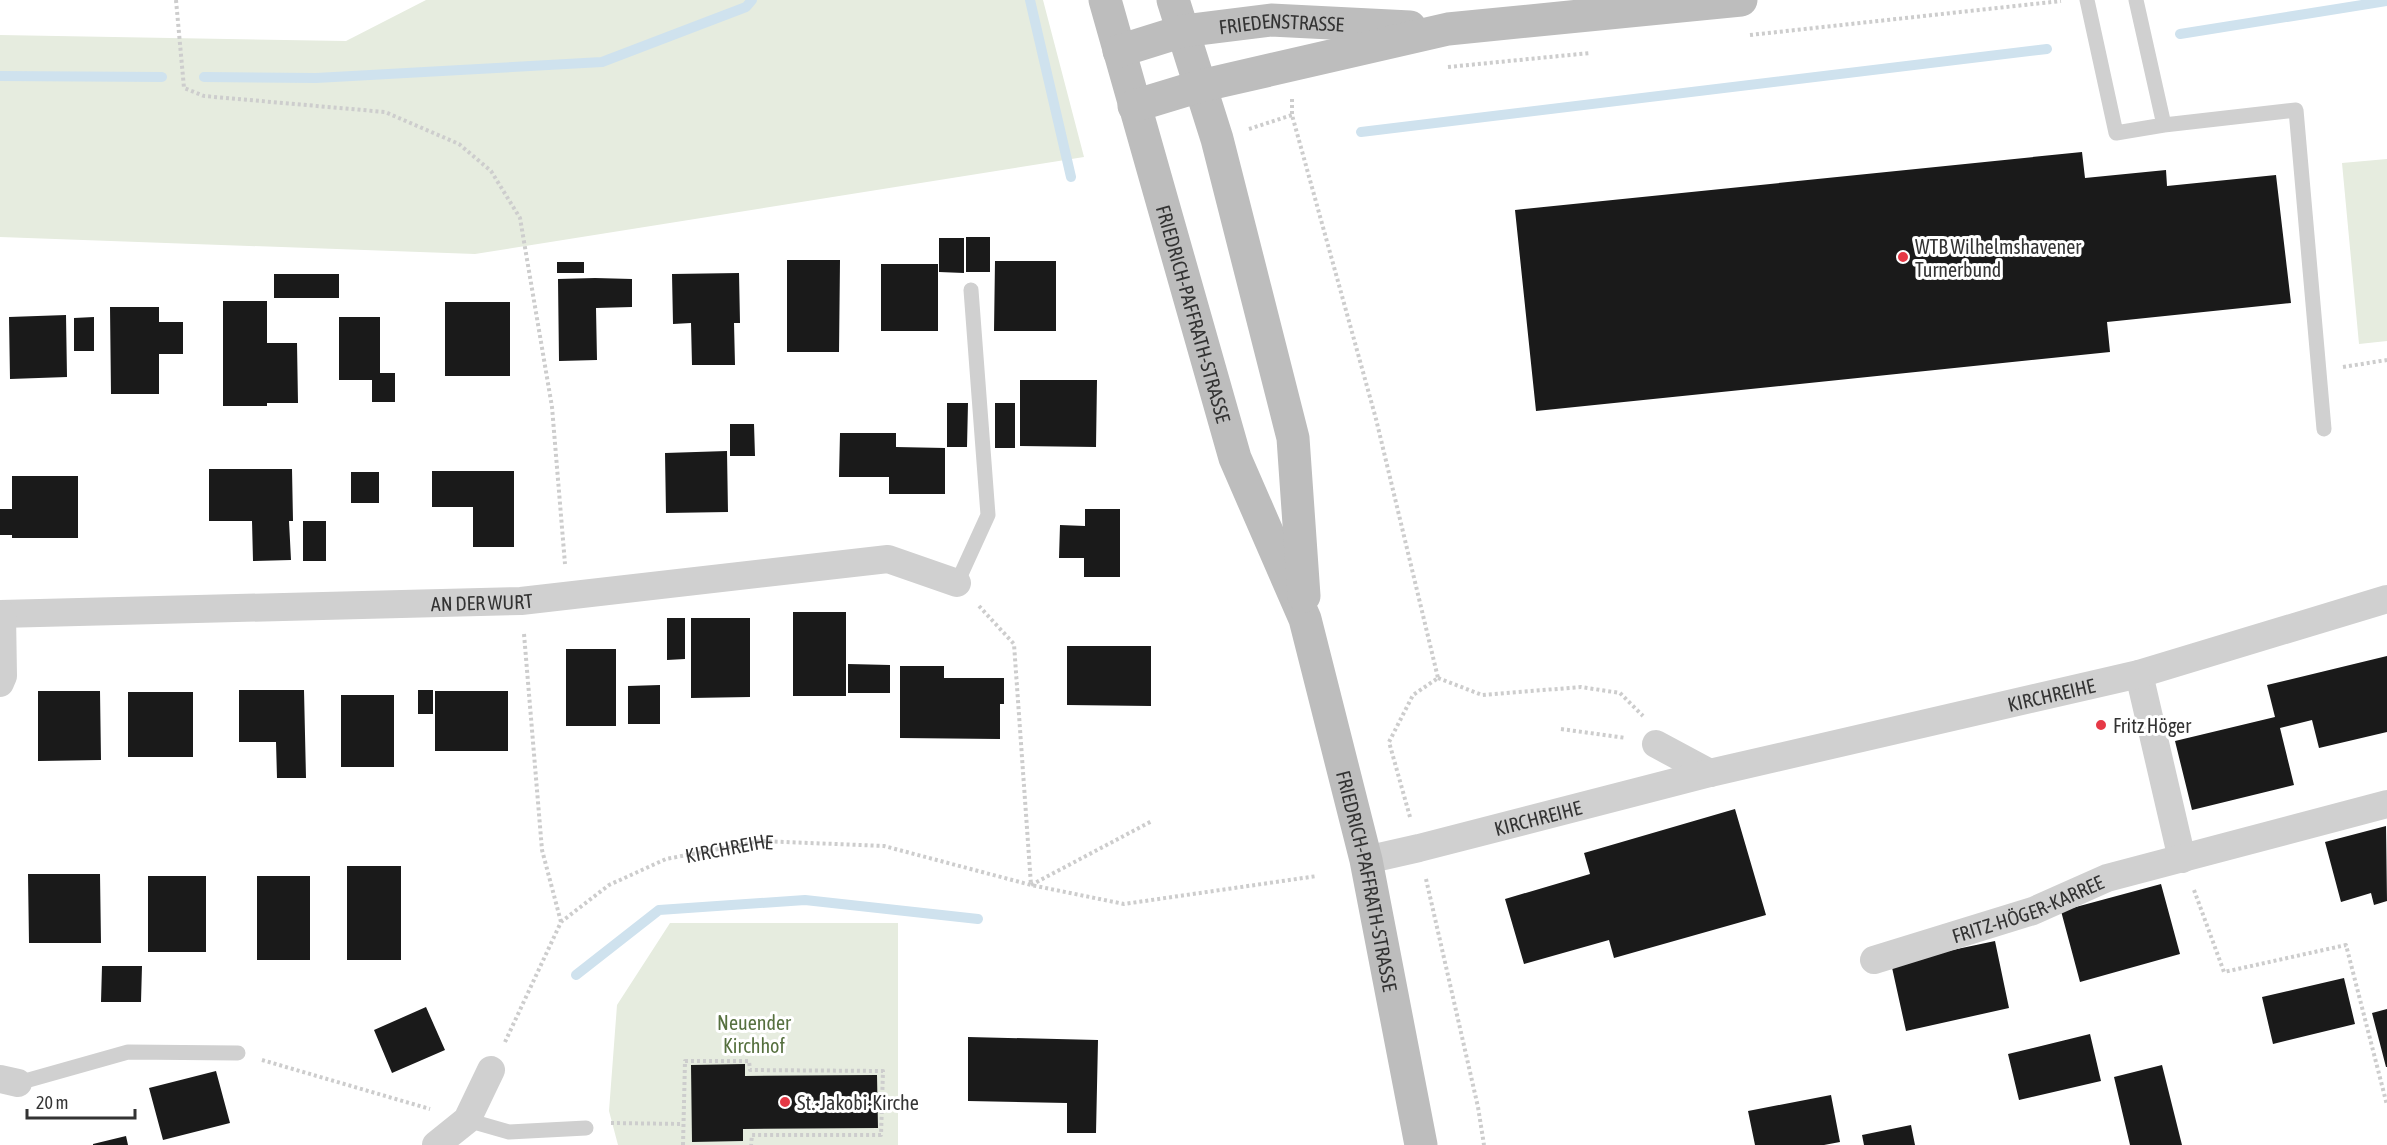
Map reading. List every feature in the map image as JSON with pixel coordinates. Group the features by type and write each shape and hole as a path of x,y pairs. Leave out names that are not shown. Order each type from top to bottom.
{"main road":[{"name":"FRIEDRICH-PAFFRATH-STRASSE","path":"1105,0 1235,458 1305,619 1366,860 1421,1145"},
{"name":"FRIEDRICH-PAFFRATH-STRASSE","path":"1173,0 1217,139 1293,438 1305,619"},
{"name":"FRIEDENSTRASSE","path":"1134,106 1200,86 1448,29 1741,0"},
{"name":"FRIEDENSTRASSE","path":"1119,51 1183,31 1271,20 1448,29"}],"street":[{"name":"AN DER WURT","path":"1,614 521,601 888,559 957,583"},
{"name":"KIRCHREIHE","path":"1366,860 1710,772 2139,674 2387,599"},
{"path":"0,683 3,676 1,614"},
{"path":"2139,674 2182,859"},
{"path":"1656,744 1710,772"},
{"name":"FRITZ-HÖGER-KARREE","path":"1874,960 2033,911 2107,878 2387,804"},
{"path":"436,1145 467,1120 491,1070"}],"lane":[{"path":"2087,0 2116,133 2164,125 2296,110 2324,429"},
{"path":"2136,0 2164,125"},
{"path":"957,583 988,515 970,290"},
{"path":"9,1081 128,1052 238,1053"},
{"path":"467,1120 510,1132 586,1128"}],"path":[{"path":"176,0 184,88 204,96 385,112 459,144 491,171 519,218 552,407 568,596"},
{"path":"1286,67 1293,96 1292,115 1376,419 1438,678"},
{"path":"2319,371 2387,360"},
{"path":"957,583 1014,645 1031,885 1152,821"},
{"path":"521,601 542,850 561,922"},
{"path":"1438,678 1482,695 1581,687 1620,693 1643,717 1656,744"},
{"path":"1438,678 1413,695 1389,742 1419,848 1478,1107 1484,1145"},
{"path":"1561,729 1656,744"},
{"name":"KIRCHREIHE","path":"491,1070 561,922 609,885 666,859 761,840 884,846 1031,885 1124,904 1317,876"},
{"path":"2182,859 2224,972 2346,945 2387,1105"},
{"path":"238,1053 467,1120"},
{"path":"683,1145 685,1061 749,1061 750,1070 883,1071 881,1135 752,1135 751,1145"},
{"path":"586,1128 607,1123 683,1124"}],"green space":[{"path":"426,0 1043,0 1084,157 475,254 0,237 0,35 346,41"},
{"path":"2387,159 2387,341 2359,344 2342,163"},
{"name":"Neuender Kirchhof","path":"670,923 898,923 898,1145 618,1145 609,1111 617,1005"}],"building":[{"name":"WTB Wilhelmshavener Turnerbund","path":"2082,152 2085,178 2166,170 2167,186 2276,175 2291,303 2107,322 2110,352 1536,411 1515,210"},
{"path":"966,237 990,237 990,272 966,272"},
{"path":"939,238 964,238 964,273 939,272"},
{"path":"787,260 840,260 839,352 787,352"},
{"path":"995,261 1056,261 1056,331 994,331"},
{"path":"557,262 584,262 584,273 557,273"},
{"path":"881,264 938,264 938,331 881,331"},
{"path":"739,273 740,323 734,323 735,365 692,365 691,323 673,324 672,274"},
{"path":"274,274 339,274 339,298 274,298"},
{"path":"558,279 632,279 632,307 596,308 597,360 559,361"},
{"path":"223,301 267,301 267,343 297,343 298,403 223,406"},
{"path":"445,302 510,302 510,376 445,376"},
{"path":"110,307 159,307 159,322 183,322 183,354 159,354 159,394 111,394"},
{"path":"66,315 67,377 10,379 9,317"},
{"path":"94,317 94,351 74,351 74,318"},
{"path":"339,317 380,317 380,373 395,373 395,402 372,402 372,380 339,380"},
{"path":"1020,380 1097,380 1096,447 1020,446"},
{"path":"947,403 968,403 967,447 947,447"},
{"path":"995,403 1015,403 1015,448 995,448"},
{"path":"730,424 754,424 755,456 730,456"},
{"path":"840,433 896,433 896,447 945,448 945,494 889,494 889,477 839,477"},
{"path":"727,451 728,512 666,513 665,453"},
{"path":"209,469 292,469 293,521 289,521 291,560 253,561 252,521 209,521"},
{"path":"432,471 514,471 514,547 473,547 473,507 432,507"},
{"path":"351,472 379,472 379,503 351,503"},
{"path":"12,476 78,476 78,538 12,538 12,535 0,535 0,509 12,509"},
{"path":"1085,509 1120,509 1120,577 1084,577 1084,558 1059,558 1060,525 1085,526"},
{"path":"303,521 326,521 326,561 303,561"},
{"path":"793,612 846,612 846,696 793,696"},
{"path":"667,618 685,618 685,659 667,660"},
{"path":"691,618 750,618 750,697 691,698"},
{"path":"1067,646 1151,646 1151,706 1067,705"},
{"path":"566,649 616,649 616,726 566,726"},
{"path":"2387,656 2387,732 2319,748 2312,720 2280,728 2294,785 2192,810 2175,741 2275,717 2267,685"},
{"path":"848,664 890,665 890,693 848,693"},
{"path":"900,666 944,666 944,678 1004,678 1004,704 1000,704 1000,739 900,738"},
{"path":"660,685 660,724 628,724 628,686"},
{"path":"239,690 304,690 306,778 277,778 276,742 239,742"},
{"path":"418,690 433,690 433,714 418,714"},
{"path":"38,691 100,691 101,760 38,761"},
{"path":"435,691 508,691 508,751 435,751"},
{"path":"128,692 193,692 193,757 128,757"},
{"path":"341,695 394,695 394,767 341,767"},
{"path":"1735,809 1766,915 1614,958 1609,940 1524,964 1505,899 1590,874 1584,853"},
{"path":"2386,826 2387,901 2374,905 2371,893 2341,902 2325,842"},
{"path":"347,866 401,866 401,960 347,960"},
{"path":"28,874 100,874 101,943 29,943"},
{"path":"148,876 206,876 206,952 148,952"},
{"path":"257,876 310,876 310,960 257,960"},
{"path":"2161,884 2180,954 2080,982 2061,911"},
{"path":"1995,941 2009,1008 1906,1031 1891,963"},
{"path":"102,966 142,966 141,1002 101,1002"},
{"path":"2344,978 2355,1024 2273,1044 2262,997"},
{"path":"426,1007 445,1050 392,1073 374,1030"},
{"path":"2387,1009 2387,1067 2386,1067 2372,1013"},
{"path":"2090,1034 2101,1081 2019,1100 2008,1054"},
{"path":"968,1037 1098,1040 1096,1133 1067,1133 1067,1103 968,1101"},
{"name":"St.-Jakobi-Kirche","path":"745,1064 745,1076 877,1075 878,1128 743,1129 743,1141 692,1142 691,1065"},
{"path":"2162,1065 2182,1145 2130,1145 2114,1077"},
{"path":"216,1071 230,1123 163,1140 149,1088"},
{"path":"1831,1095 1840,1142 1824,1145 1755,1145 1748,1111"},
{"path":"1911,1125 1915,1145 1864,1145 1862,1135"},
{"path":"126,1136 128,1145 93,1145 93,1144"}],"waterway":[{"path":"204,77 316,78 602,62 746,7 752,0"},
{"path":"1030,0 1071,177"},
{"path":"2180,34 2387,1"},
{"path":"1361,132 2047,49"},
{"path":"0,76 162,77"},
{"path":"576,975 659,910 805,900 978,919"}],"place":[{"name":"WTB Wilhelmshavener Turnerbund","path":"1903,257"},
{"name":"Fritz Höger","path":"2101,725"},
{"name":"St.-Jakobi-Kirche","path":"785,1102"}]}
